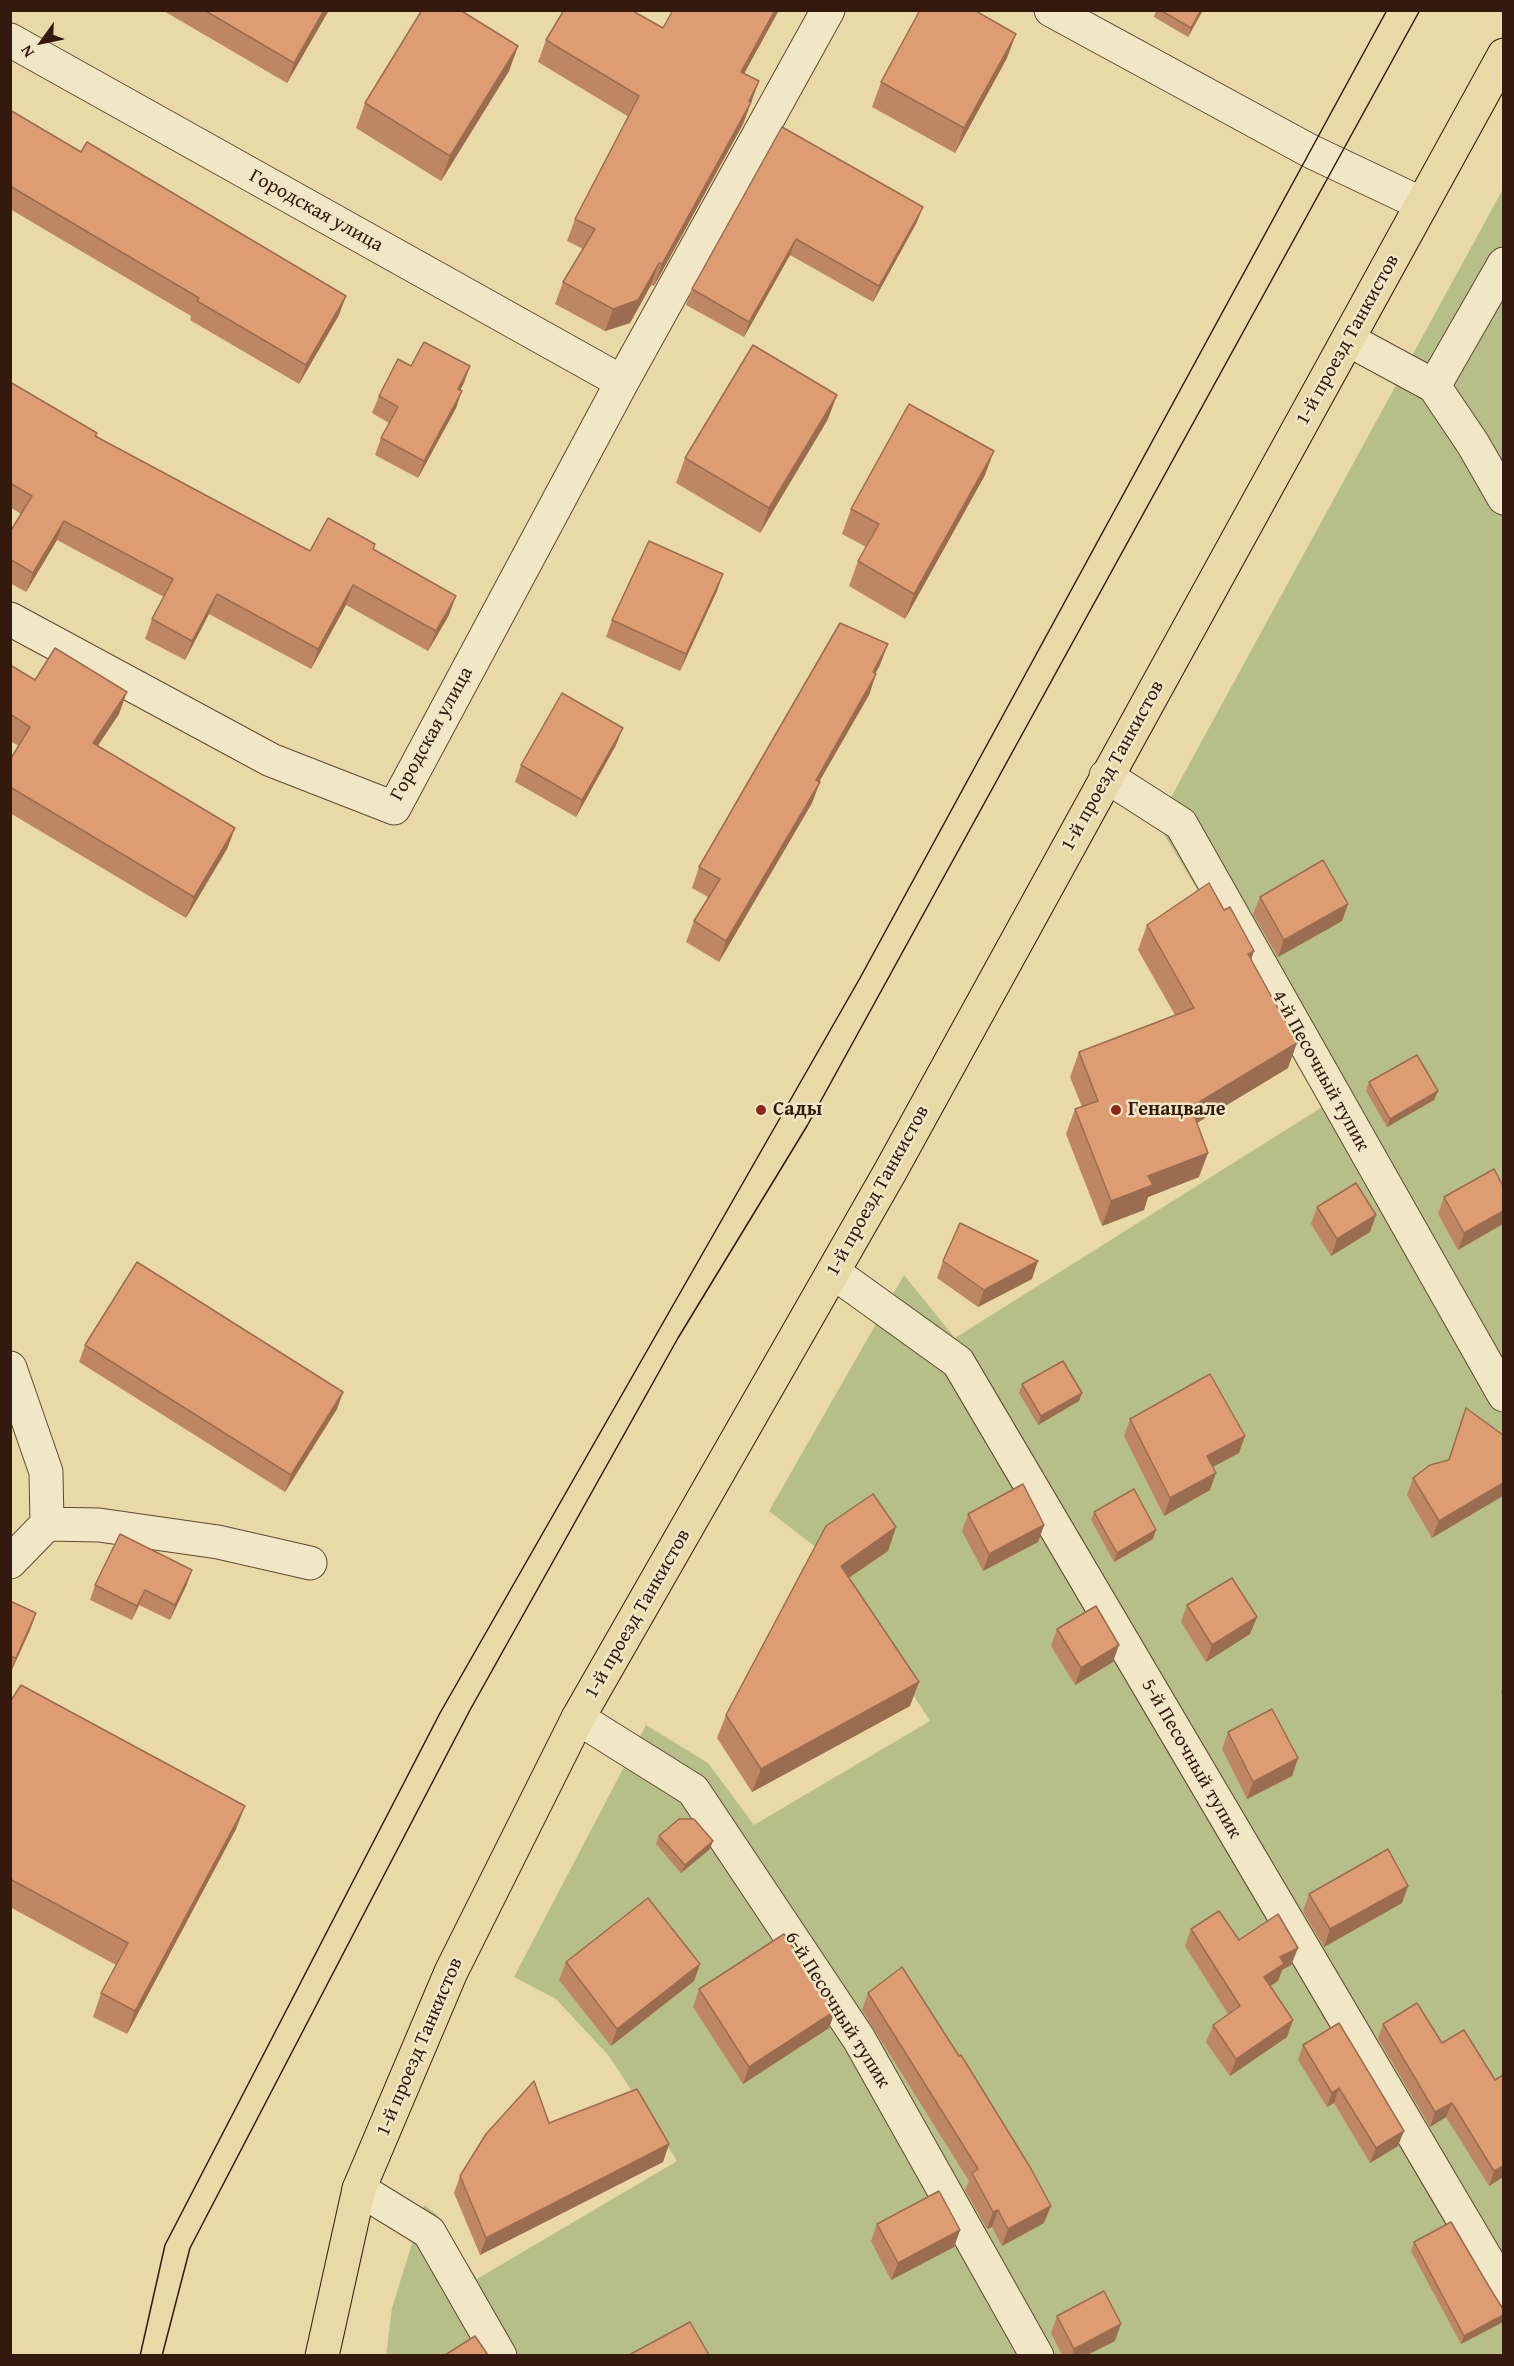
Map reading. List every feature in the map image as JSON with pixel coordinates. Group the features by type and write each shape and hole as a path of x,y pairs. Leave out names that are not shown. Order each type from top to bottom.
{"main road":[{"name":"1-й проезд Танкистов","path":"322,2355 358,2189 451,1972 578,1718 890,1172 1349,340 1503,55"}],"street":[{"name":"Городская улица","path":"10,619 271,760 394,808 622,382 828,10"},
{"path":"1051,10 1310,151 1422,204"},
{"name":"Городская улица","path":"10,40 622,382"},
{"path":"1434,386 1503,264"},
{"path":"1349,340 1434,386 1473,444 1503,498"},
{"name":"4-й Песочный тупик","path":"1107,776 1181,824 1503,1395"},
{"name":"5-й Песочный тупик","path":"832,1272 958,1362 1503,2289"},
{"path":"10,1368 46,1472 47,1524 10,1562"},
{"path":"47,1524 99,1524 218,1542 310,1563"},
{"name":"6-й Песочный тупик","path":"578,1718 693,1790 860,2039 1037,2355"},
{"path":"358,2189 429,2232 500,2355"}],"green space":[{"path":"1503,189 1503,2355 386,2356 392,2308 424,2205 436,2214 477,2279 677,2161 609,2056 556,1999 514,1977 646,1725 708,1763 754,1825 930,1721 822,1552 769,1511 904,1275 955,1338 1327,1104 1157,823"}],"building":[{"path":"204,10 324,10 294,63"},
{"path":"422,10 460,10 518,46 450,156 365,103"},
{"path":"564,10 631,10 663,28 673,10 775,10 741,72 759,81 749,101 751,102 662,264 659,263 638,300 613,309 563,282 595,229 575,219 639,96 546,40"},
{"path":"920,10 974,10 1016,34 964,128 881,82"},
{"path":"1160,10 1201,10 1191,28"},
{"path":"10,110 81,152 87,142 346,296 306,365 197,301 199,298 10,186"},
{"path":"782,127 923,207 879,286 796,239 749,322 692,289"},
{"path":"424,342 470,366 458,389 462,391 424,461 381,438 398,407 379,396 398,359 411,366"},
{"path":"753,345 837,395 769,508 685,458"},
{"path":"10,382 97,433 95,436 310,551 328,518 375,544 373,549 456,596 436,631 353,585 318,649 217,594 192,641 152,619 173,579 64,521 33,573 10,559 10,532 32,496 10,483"},
{"path":"909,404 994,451 914,594 858,561 879,524 851,509"},
{"path":"649,541 723,574 686,654 612,620"},
{"path":"840,623 888,644 873,672 876,674 816,780 820,782 726,941 694,921 720,879 699,867"},
{"path":"55,648 127,692 93,743 235,828 194,897 10,787 10,760 30,727 10,714 10,665 35,680"},
{"path":"562,693 623,728 582,800 521,765"},
{"path":"1323,860 1348,904 1284,940 1260,897"},
{"path":"1209,883 1224,910 1230,907 1254,951 1248,954 1297,1043 1191,1107 1208,1153 1148,1176 1153,1185 1111,1201 1075,1109 1098,1101 1079,1052 1194,1008 1147,925"},
{"path":"1417,1055 1438,1091 1390,1119 1369,1082"},
{"path":"1494,1169 1503,1186 1503,1211 1464,1233 1444,1197"},
{"path":"1356,1183 1376,1215 1337,1239 1317,1207"},
{"path":"960,1223 1038,1261 984,1290 943,1261"},
{"path":"137,1262 343,1392 291,1475 85,1345"},
{"path":"1063,1361 1082,1393 1041,1416 1022,1384"},
{"path":"1210,1374 1245,1436 1207,1456 1216,1473 1170,1498 1130,1419"},
{"path":"1466,1408 1503,1435 1503,1483 1439,1521 1413,1478 1430,1465 1449,1460"},
{"path":"1023,1484 1044,1525 989,1554 968,1514"},
{"path":"1134,1489 1156,1530 1117,1553 1094,1512"},
{"path":"873,1494 896,1527 841,1566 919,1682 761,1769 726,1715 826,1526"},
{"path":"120,1534 192,1570 175,1605 145,1590 137,1606 95,1585"},
{"path":"1232,1578 1257,1617 1212,1645 1187,1605"},
{"path":"10,1601 36,1613 16,1658 10,1656"},
{"path":"1096,1606 1119,1645 1081,1668 1057,1629"},
{"path":"21,1685 245,1806 135,2011 101,1993 128,1943 10,1879 10,1702"},
{"path":"1272,1709 1298,1758 1253,1782 1228,1732"},
{"path":"679,1819 694,1819 713,1841 685,1865 659,1836"},
{"path":"1388,1849 1408,1886 1330,1929 1309,1894"},
{"path":"648,1898 700,1964 617,2029 566,1962"},
{"path":"1219,1911 1239,1940 1278,1914 1298,1948 1280,1957 1284,1964 1264,1977 1293,2020 1236,2059 1213,2025 1240,2006 1191,1929"},
{"path":"784,1934 835,2011 749,2067 699,1989"},
{"path":"902,1967 959,2056 961,2055 1030,2167 1051,2206 1008,2229 998,2210 993,2212 972,2173 978,2169 868,1993"},
{"path":"1417,2003 1442,2043 1464,2030 1495,2080 1503,2075 1503,2166 1494,2171 1452,2103 1435,2112 1383,2024"},
{"path":"1339,2023 1404,2131 1376,2148 1339,2088 1332,2093 1303,2045"},
{"path":"534,2081 549,2123 637,2089 669,2144 486,2238 460,2176 486,2134"},
{"path":"939,2191 960,2230 898,2263 877,2224"},
{"path":"1451,2222 1503,2309 1503,2315 1464,2336 1414,2242"},
{"path":"1104,2291 1121,2324 1074,2349 1057,2316"},
{"path":"690,2322 709,2355 629,2355"},
{"path":"475,2336 488,2355 445,2355"}],"tram line":[{"path":"140,2356 165,2245 440,1713 860,978 1387,10"},
{"path":"162,2356 190,2248 470,1710 678,1338 807,1126 1420,10"}],"place":[{"name":"Сады","path":"761,1110"},
{"name":"Генацвале","path":"1116,1110"}]}
